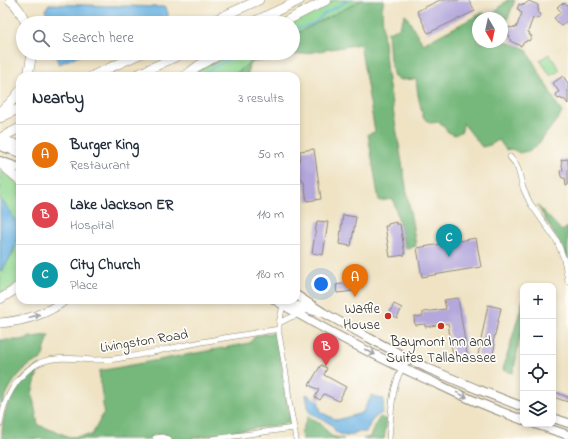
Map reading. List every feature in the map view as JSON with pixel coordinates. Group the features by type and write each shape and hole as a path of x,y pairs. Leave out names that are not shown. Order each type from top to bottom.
{"highway":[{"path":"10,0 14,3 22,16"},
{"path":"224,16 259,0"},
{"path":"265,16 300,0"},
{"path":"296,16 327,0"},
{"path":"29,72 31,60"},
{"path":"101,72 127,60"},
{"path":"143,72 169,60"},
{"path":"190,72 210,60"},
{"path":"0,111 3,110 16,96"},
{"path":"0,118 16,110"},
{"path":"0,138 16,130"},
{"path":"0,138 16,148"},
{"path":"0,162 16,176"},
{"path":"0,299 16,288"},
{"path":"0,323 12,322 42,314 59,304"}],"main road":[{"path":"0,146 16,149"},
{"path":"0,162 16,167"},
{"path":"300,298 369,338 428,368 520,406"},
{"path":"283,305 292,304 324,313"},
{"path":"283,305 352,343 402,368 480,403 520,419"},
{"path":"480,403 485,392"},
{"path":"556,419 568,423"},
{"path":"544,427 568,435"}],"street":[{"path":"510,157 518,168 523,188 530,203 557,241 564,259 568,281"},
{"path":"283,305 279,329 296,439"},
{"path":"279,322 300,314"},
{"name":"Livingston Road","path":"0,424 4,407 12,390 25,373 33,366 41,362 54,359 96,360 122,358 279,329"},
{"path":"389,439 396,382 402,368 410,359"},
{"path":"212,439 294,428"},
{"path":"155,438 163,437 169,439"}],"green space":[{"path":"334,0 363,0 300,32 300,17"},
{"path":"362,0 384,0 382,8 387,74 416,246 406,249 393,199 379,201 368,134 375,132 360,44 300,54 300,31"},
{"path":"507,0 515,0 508,18 508,12 495,12"},
{"path":"405,14 423,44 472,18 472,48 508,48 508,42 526,49 562,113 536,147 519,153 510,149 506,150 499,140 482,147 463,123 462,131 455,135 448,132 440,122 430,123 423,117 416,79 401,80 394,77 390,60 388,32 399,28"},
{"path":"549,54 560,70 551,76 540,60"},
{"path":"215,60 254,60 238,72 195,72"},
{"path":"254,60 267,60 249,63"},
{"path":"249,63 248,72 238,72"},
{"path":"0,171 16,182 16,230 5,204 0,199"},
{"path":"537,205 562,231 568,227 568,266 561,246"},
{"path":"16,243 16,284 0,295 0,272 13,254"},
{"path":"520,310 520,338 513,373 503,370"},
{"path":"276,332 291,423 188,439 179,439 164,435 152,435 153,439 2,439 4,417 11,396 23,378 40,365 32,393 38,425 70,437 92,435 104,412 99,371 250,343 255,336"},
{"path":"49,335 42,359 27,367 15,380 6,395 0,411 0,340 21,340"},
{"path":"308,416 321,424 331,436 344,439 302,439 301,433"},
{"path":"380,417 387,420 384,439 363,439 370,437"}],"water":[{"path":"49,4 164,7 166,8 168,16 47,16 47,6"},
{"path":"57,60 68,60 59,64"},
{"path":"0,199 14,217 16,223 16,244 0,272"},
{"path":"306,394 318,401 321,412 336,420 362,413 372,395 384,399 382,413 376,416 366,432 356,432 352,435 346,436 342,435 336,432 331,424 309,412"}],"building":[{"path":"440,0 469,0 475,11 428,33 417,11"},
{"path":"529,1 538,5 538,13 541,14 539,18 533,18 528,32 530,33 529,35 532,36 529,41 527,40 521,46 510,41 511,39 509,39 510,36 508,35 508,30 509,27 516,28 522,13 517,9 519,4 522,5 523,3 524,5"},
{"path":"562,3 565,3 568,6 568,20 561,26 554,18 561,12 557,7"},
{"path":"563,76 568,83 568,104 564,99 558,99 556,96 559,92 553,83"},
{"path":"314,149 321,199 307,201 304,182 300,176 300,151"},
{"path":"568,159 568,185 566,186 565,178 562,178 560,171 563,170 561,160"},
{"path":"343,215 356,217 351,246 339,244"},
{"path":"317,221 328,222 323,255 312,253"},
{"path":"396,222 396,224 400,224 405,255 390,257 385,226"},
{"path":"476,238 481,267 422,277 417,248"},
{"path":"353,282 354,291 337,293 336,285"},
{"path":"458,298 467,354 453,356 448,323 425,327 425,324 415,325 414,317 423,316 423,312 446,309 444,300"},
{"path":"394,304 402,308 397,318 389,314"},
{"path":"488,305 501,308 493,343 495,344 492,359 478,355"},
{"path":"321,365 327,368 324,375 346,387 339,401 324,394 320,400 315,397 319,390 309,385"},
{"path":"556,392 568,397 568,402 556,398"}],"waterway":[{"path":"300,28 314,23 324,14 349,0"},
{"path":"207,72 228,60"}],"place":[{"name":"City Church","path":"449,257"},
{"name":"Burger King","path":"355,297"},
{"name":"Waffle House","path":"388,316"},
{"name":"Baymont Inn and Suites Tallahassee","path":"441,326"},
{"name":"Lake Jackson ER","path":"326,366"}]}
